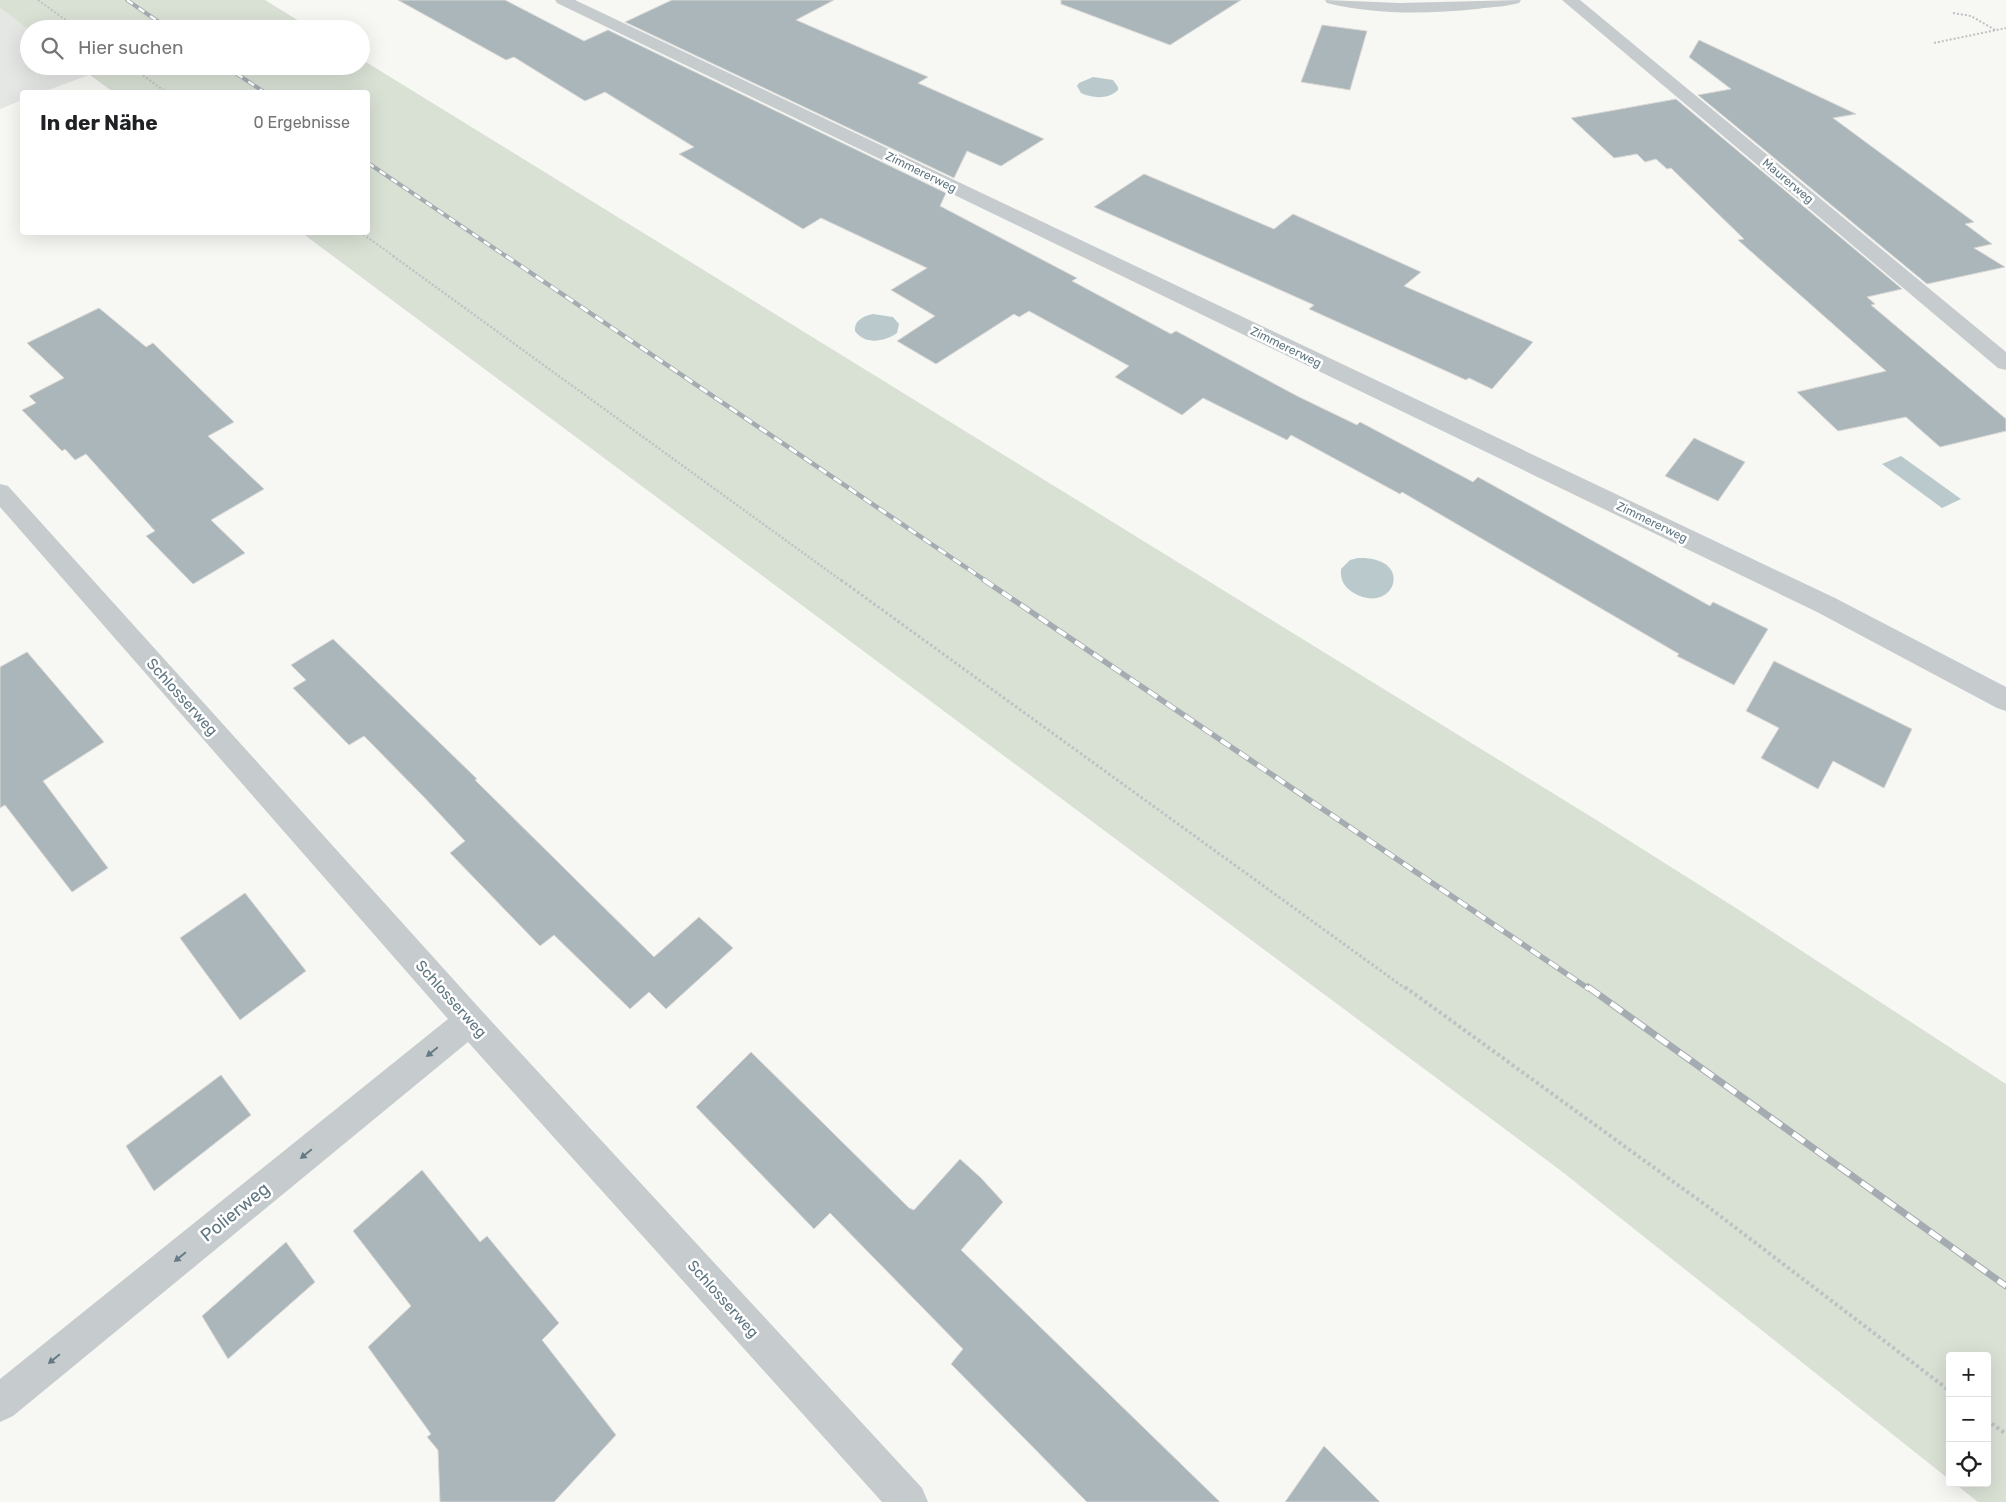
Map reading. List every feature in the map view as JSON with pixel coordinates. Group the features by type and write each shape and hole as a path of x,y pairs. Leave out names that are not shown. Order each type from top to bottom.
{"lane":[{"name":"Zimmererweg","path":"563,0 1826,605 2006,700"},
{"path":"1333,0 1371,6 1410,8 1476,5 1513,0"},
{"name":"Maurerweg","path":"1570,0 2006,363"},
{"name":"Schlosserweg","path":"0,492 470,1021 908,1502"},
{"name":"Polierweg","path":"0,1403 470,1021"}],"path":[{"path":"38,0 66,20"},
{"path":"1953,12 1971,16 1995,30"},
{"path":"1934,43 2006,28"},
{"path":"142,75 163,90"},
{"path":"364,235 1711,1209 1946,1388"},
{"path":"1991,1423 2006,1434"}],"shaded area":[{"path":"0,0 265,0 297,20 20,20 20,23 0,8"},
{"path":"0,8 20,23 20,75 89,75 48,90 20,90 20,101 0,109"},
{"path":"370,65 1598,821 1739,910 2006,1084 2006,1502 1978,1502 1959,1487 1991,1487 1991,1352 1946,1352 1946,1477 1560,1170 305,235 370,235 370,90 110,90 90,75 370,75"},
{"path":"1093,77 1113,80 1118,90 1105,97 1081,93 1077,86 1079,83"},
{"path":"873,314 893,317 899,324 897,333 875,341 859,335 855,331 858,321 863,317"},
{"path":"1901,456 1961,499 1942,508 1882,464"},
{"path":"1358,558 1376,560 1388,566 1393,575 1393,584 1388,592 1379,597 1367,598 1352,592 1347,587 1342,580 1341,569 1350,560"}],"building":[{"path":"398,0 505,0 584,41 608,30 946,193 940,206 1077,278 1072,281 1171,334 1176,331 1297,396 1357,425 1360,422 1473,482 1478,477 1710,606 1713,602 1768,629 1734,685 1677,656 1679,654 1402,492 1400,494 1291,435 1287,440 1203,398 1182,415 1115,377 1129,366 1029,311 1019,317 1014,314 936,364 897,341 935,316 891,290 927,268 821,218 803,229 679,154 694,147 605,92 585,101 514,57 506,60"},
{"path":"672,0 834,0 796,20 928,77 918,83 1044,139 1001,166 967,151 954,178 625,22"},
{"path":"1061,0 1241,0 1170,45 1061,4"},
{"path":"1322,25 1367,31 1350,90 1301,82"},
{"path":"1699,40 1856,114 1833,118 1974,222 1965,224 1992,244 1974,248 2005,267 1927,284 1698,95 1731,89 1689,57"},
{"path":"1676,99 1902,289 1867,297 1875,304 1871,305 2006,419 2006,431 1940,447 1906,417 1838,431 1797,392 1886,371 1738,240 1744,239 1671,168 1667,169 1656,159 1645,162 1637,154 1614,158 1571,118"},
{"path":"1144,174 1274,229 1293,214 1421,272 1404,286 1533,342 1492,389 1469,378 1466,380 1309,309 1314,305 1094,207"},
{"path":"99,308 146,347 153,343 234,422 208,436 264,489 211,520 245,553 193,584 146,536 155,531 86,454 75,460 65,449 62,451 22,410 36,403 29,396 64,378 27,343"},
{"path":"1694,438 1745,462 1718,501 1665,476"},
{"path":"333,639 477,779 475,780 654,957 699,917 733,948 666,1009 649,992 630,1009 554,935 540,946 450,853 465,841 423,796 364,736 349,745 293,688 306,680 291,665"},
{"path":"27,652 104,742 43,781 108,868 72,892 5,805 0,808 0,667"},
{"path":"1774,661 1912,729 1884,788 1833,761 1818,789 1761,758 1779,728 1746,711"},
{"path":"245,893 306,971 240,1020 180,938"},
{"path":"751,1052 909,1208 914,1210 960,1159 981,1178 1003,1202 961,1250 1220,1502 1087,1502 951,1364 963,1349 830,1213 814,1229 696,1107"},
{"path":"221,1075 251,1115 154,1191 126,1146"},
{"path":"422,1170 480,1242 487,1236 559,1323 542,1340 616,1435 554,1502 440,1502 438,1450 427,1437 431,1434 368,1347 411,1306 353,1231"},
{"path":"286,1242 315,1282 228,1359 202,1316"},
{"path":"1324,1446 1380,1502 1285,1502"}],"railway":[{"path":"127,0 156,20"},
{"path":"238,75 261,90"},
{"path":"370,164 507,257"},
{"path":"506,256 986,581"},
{"path":"984,580 1589,989"},
{"path":"1588,987 2006,1286"}]}
